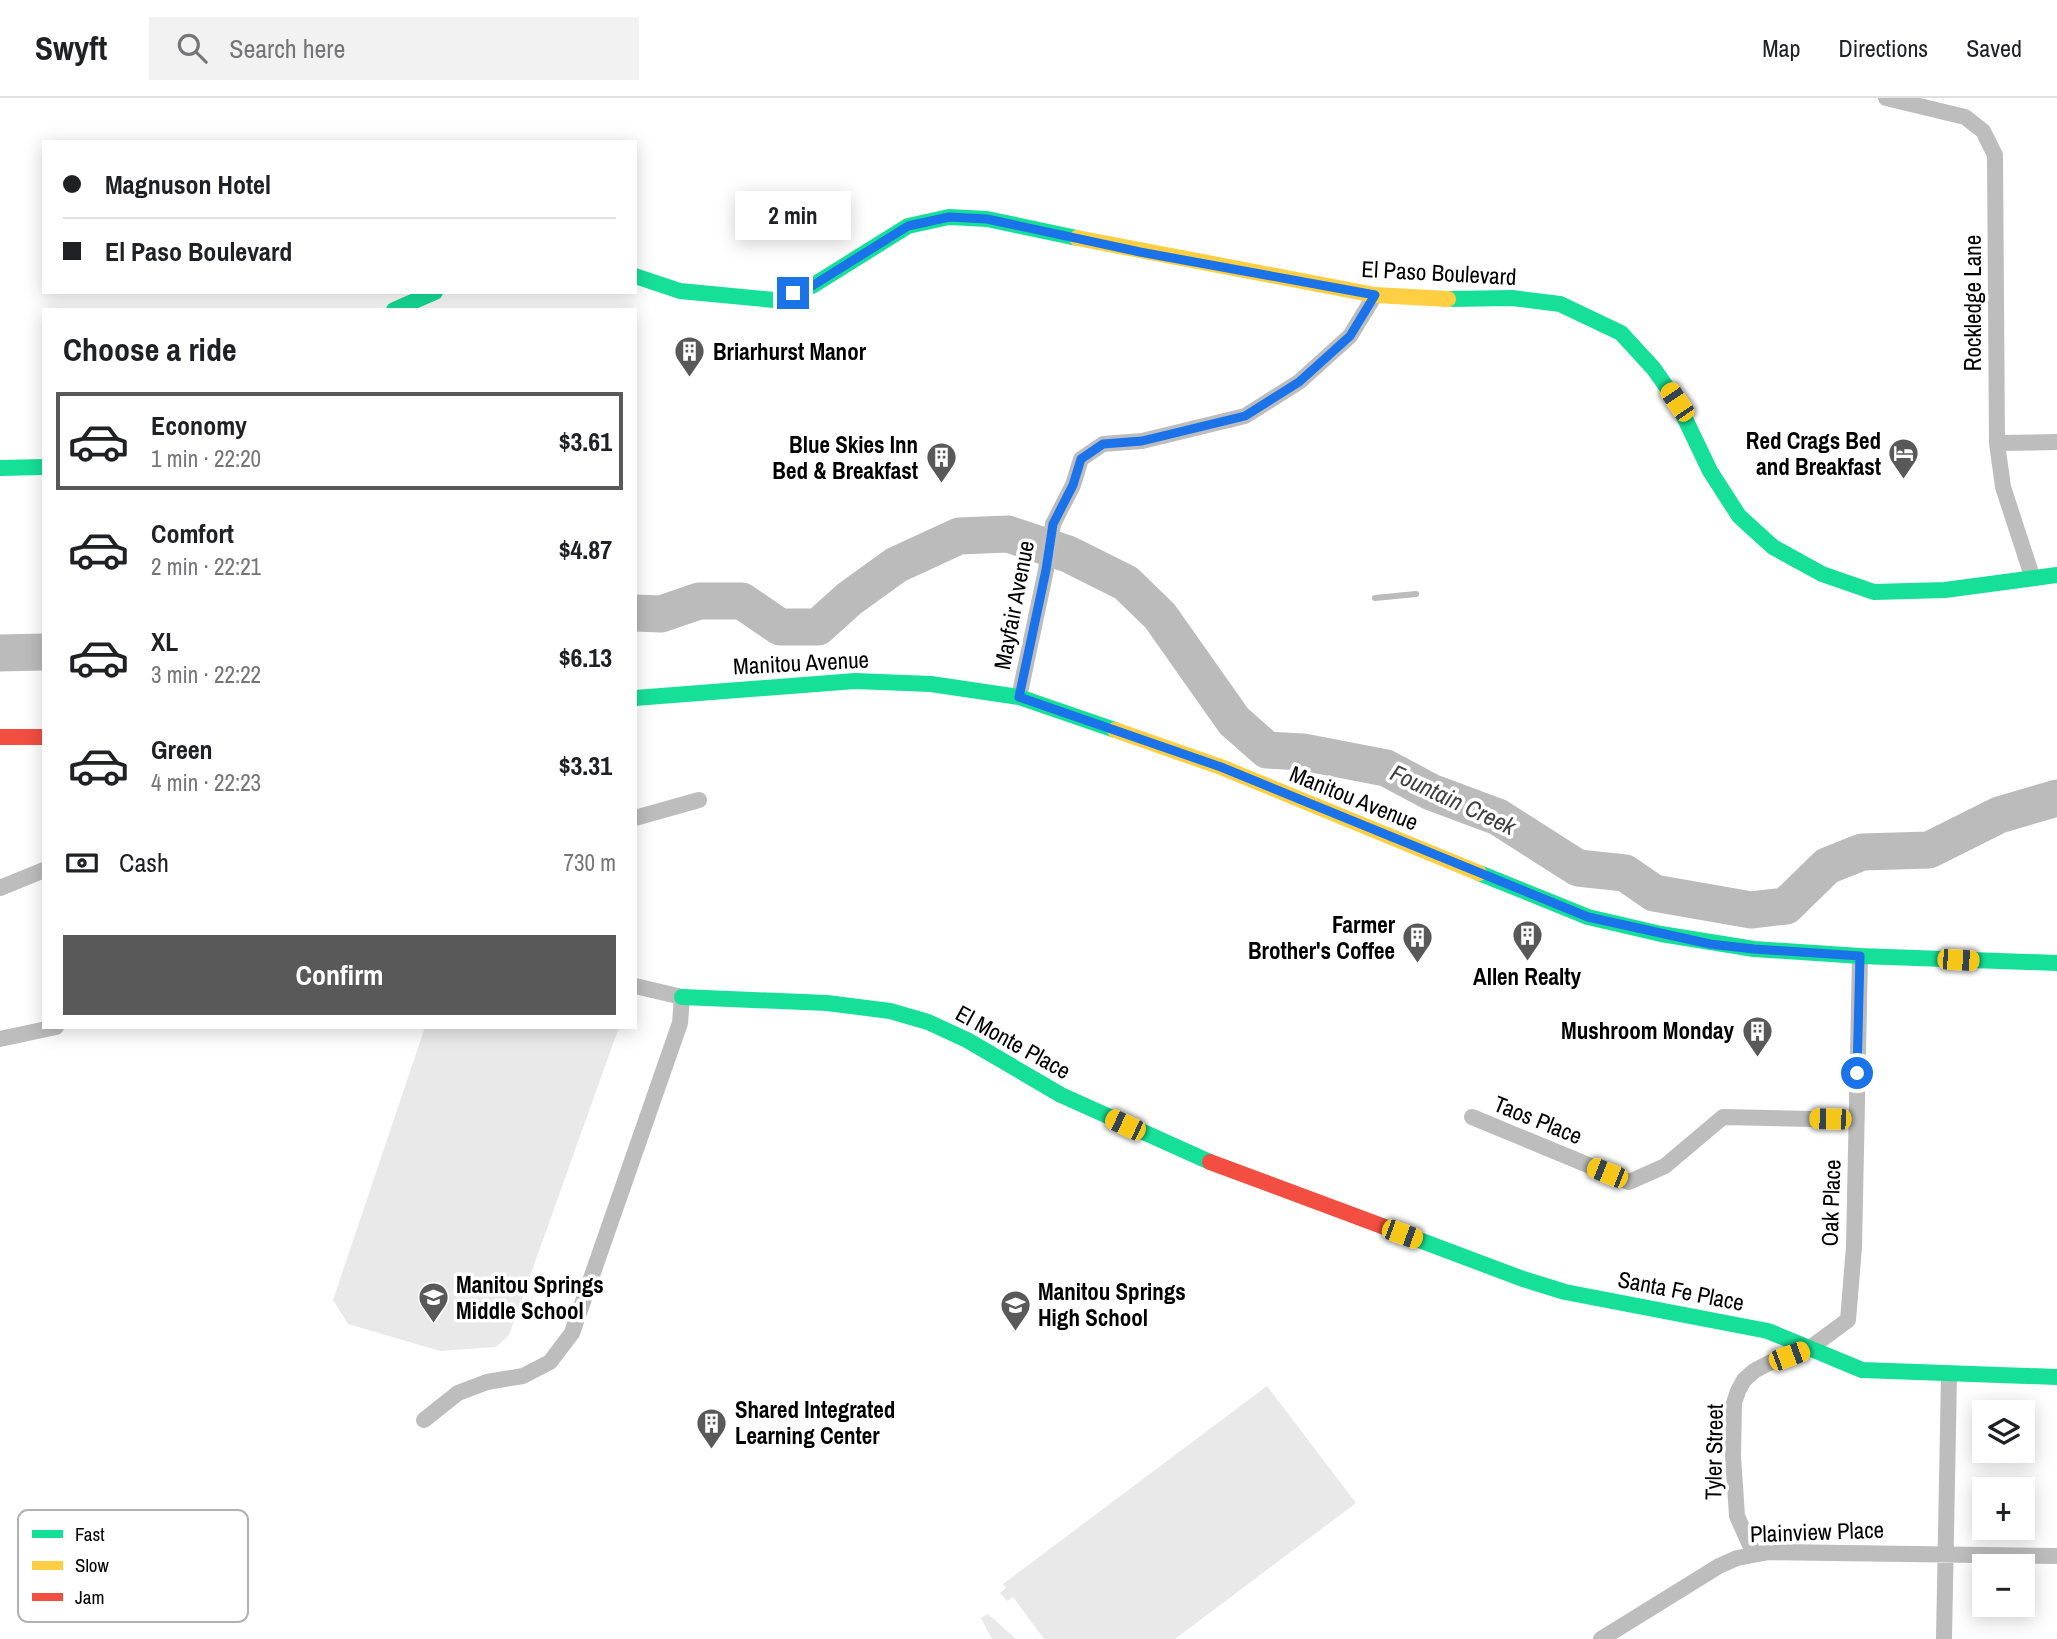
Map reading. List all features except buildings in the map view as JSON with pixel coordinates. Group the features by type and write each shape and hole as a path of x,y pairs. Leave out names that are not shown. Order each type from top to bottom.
{"street":[{"name":"Rockledge Lane","path":"1886,98 1965,117 1983,131 1995,155 1997,443 2003,487 2032,576"},
{"name":"El Paso Boulevard","path":"637,277 680,291 774,300 812,286 908,226 949,217 987,219 1140,252 1375,295 1437,299 1512,298 1560,304 1621,333 1654,369 1677,402 1710,471 1739,516 1773,547 1822,574 1874,592 1945,590 2032,576 2057,575"},
{"path":"399,308 430,294"},
{"name":"Mayfair Avenue","path":"1019,697 1053,524 1073,485 1081,459 1103,444 1142,441 1245,416 1299,382 1350,336 1375,295"},
{"path":"1997,443 2057,442"},
{"path":"0,468 42,467"},
{"name":"Manitou Avenue","path":"637,698 855,681 931,684 1019,697 1221,767 1588,917 1710,944 1754,949 1860,956 2057,963"},
{"path":"0,737 42,737"},
{"path":"637,817 699,800"},
{"path":"0,888 42,871"},
{"name":"Oak Place","path":"1810,1348 1848,1320 1854,1247 1860,956"},
{"name":"El Monte Place","path":"637,986 682,997 838,1004 890,1011 928,1022 967,1040 1061,1095 1188,1154 1305,1199"},
{"path":"424,1420 458,1393 487,1382 523,1376 550,1362 572,1334 680,1023 682,997"},
{"path":"0,1039 47,1029"},
{"name":"Taos Place","path":"1472,1117 1629,1182 1665,1166 1723,1117 1856,1120"},
{"name":"Santa Fe Place","path":"1305,1199 1534,1283 1565,1292 1768,1331 1862,1370 2057,1377"},
{"name":"Tyler Street","path":"1754,1554 1737,1516 1733,1456 1734,1403 1744,1380 1754,1371 1810,1348"},
{"path":"1944,1639 1949,1375"},
{"name":"Plainview Place","path":"1601,1639 1718,1566 1754,1554 1784,1551 2057,1556"}],"shaded area":[{"path":"424,1029 618,1029 509,1335 496,1347 440,1351 348,1324 333,1300"},
{"path":"1267,1386 1356,1503 1175,1639 1044,1639 1013,1597 1007,1601 1000,1593 1006,1588 1003,1584"},
{"path":"988,1614 1016,1639 992,1639 981,1618"}],"waterway":[{"name":"Fountain Creek","path":"637,613 661,614 699,601 742,601 780,627 818,627 849,599 896,565 959,536 1008,534 1068,554 1126,583 1160,616 1234,721 1267,750 1303,752 1386,768 1431,792 1498,817 1578,868 1625,873 1654,893 1751,910 1786,906 1827,866 1862,852 1929,850 1999,815 2057,798"},
{"path":"1375,598 1416,594"},
{"name":"Fountain Creek","path":"0,653 42,652"}],"traffic: fast":[{"path":"637,277 680,291 774,300 812,286 908,226 949,217 987,219 1077,238"},
{"path":"399,308 430,294"},
{"path":"1448,299 1512,298 1560,304 1621,333 1654,369 1677,402 1710,471 1739,516 1773,547 1822,574 1874,592 1945,590 2057,575"},
{"path":"0,468 42,467"},
{"path":"637,698 855,681 931,684 1019,697 1115,730"},
{"path":"1479,873 1588,917 1661,934 1754,949 1860,956 2057,963"},
{"path":"682,997 827,1003 890,1011 928,1022 967,1040 1061,1095 1210,1162"},
{"path":"1382,1226 1565,1292 1768,1331 1862,1370 2057,1377"}],"traffic: slow":[{"path":"1077,238 1375,295 1448,299"},
{"path":"1115,730 1221,767 1479,873"}],"traffic: jam":[{"path":"0,737 42,737"},
{"path":"1210,1162 1382,1226"}],"place":[{"name":"Briarhurst Manor","path":"690,379"},
{"name":"Red Crags Bed and Breakfast","path":"1904,481"},
{"name":"Blue Skies Inn Bed & Breakfast","path":"941,485"},
{"name":"Allen Realty","path":"1527,963"},
{"name":"Farmer Brother's Coffee","path":"1418,965"},
{"name":"Mushroom Monday","path":"1757,1058"},
{"name":"Manitou Springs Middle School","path":"433,1325"},
{"name":"Manitou Springs High School","path":"1015,1332"},
{"name":"Shared Integrated Learning Center","path":"712,1450"}],"route":[{"path":"793,293 812,286 908,226 949,217 987,219 1140,252 1375,295 1350,336 1299,382 1245,416 1142,441 1103,444 1081,459 1073,485 1053,524 1019,697 1221,767 1588,917 1710,944 1860,956 1857,1073"}]}
